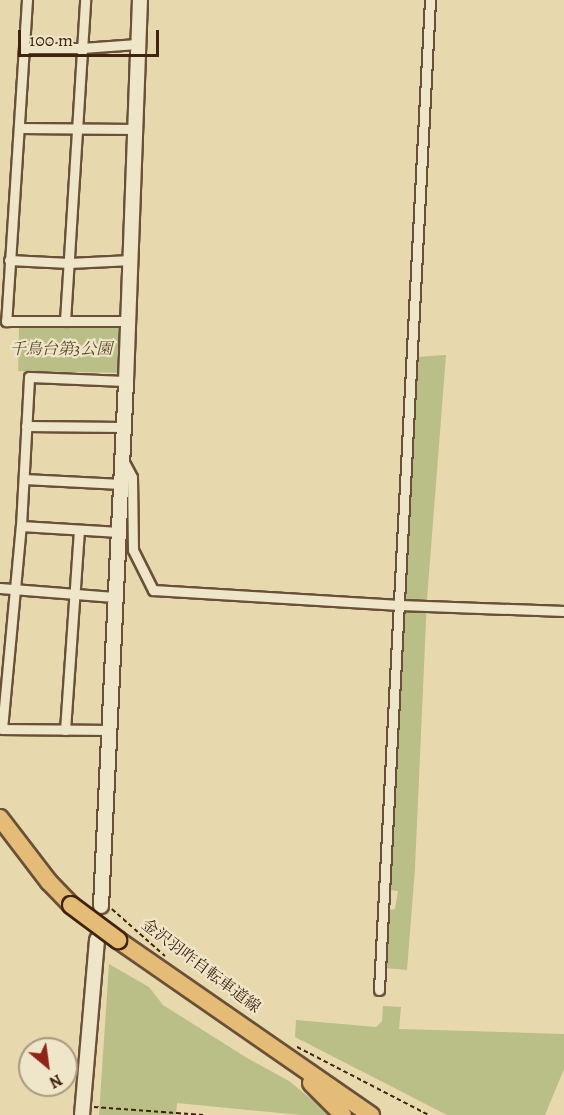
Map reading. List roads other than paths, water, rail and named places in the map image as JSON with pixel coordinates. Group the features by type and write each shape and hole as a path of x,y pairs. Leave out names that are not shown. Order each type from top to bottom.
{"highway":[{"path":"0,818 49,882 71,905 371,1115"},
{"path":"236,1022 303,1076 343,1115"}],"street":[{"path":"27,0 6,321 129,321"},
{"path":"65,321 85,0"},
{"path":"105,906 108,730 129,321 140,0"},
{"path":"380,990 430,0"},
{"path":"24,48 82,48 137,44"},
{"path":"19,128 135,129"},
{"path":"9,260 69,263 131,260"},
{"path":"108,730 3,729 21,526 29,377 126,381"},
{"path":"26,426 123,427"},
{"path":"122,458 132,477 133,550 153,590 400,605 564,611"},
{"path":"24,479 121,484"},
{"path":"21,526 119,532"},
{"path":"65,730 79,531"},
{"path":"0,588 114,597"},
{"path":"82,1110 97,940"}],"park label":[{"name":"千鳥台第3公園","path":"61,349"}]}
